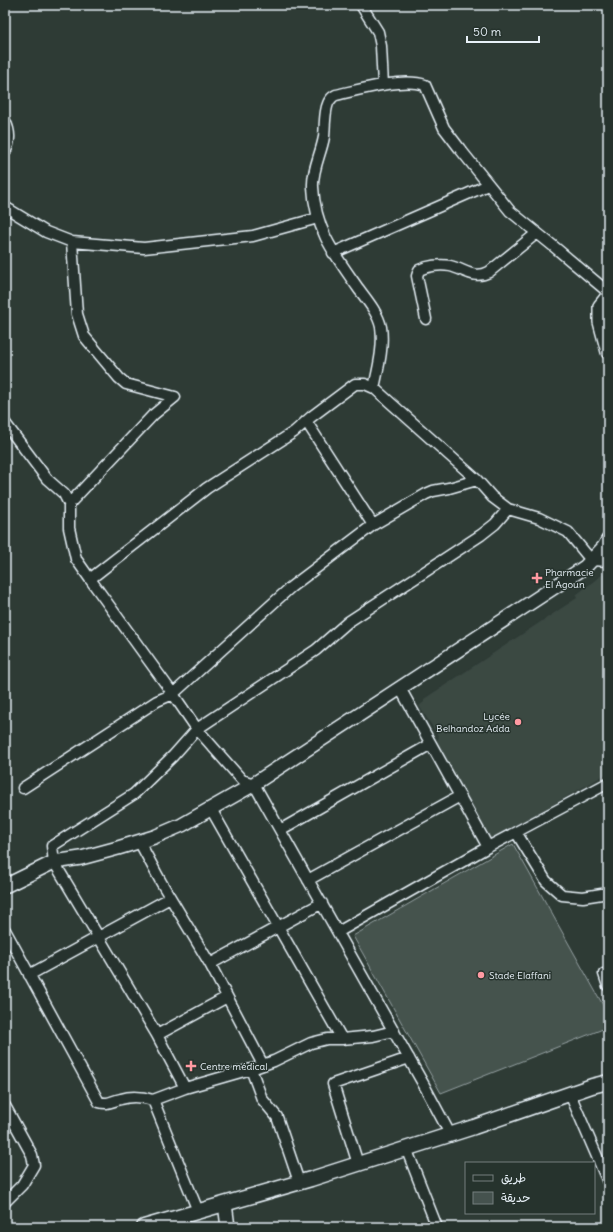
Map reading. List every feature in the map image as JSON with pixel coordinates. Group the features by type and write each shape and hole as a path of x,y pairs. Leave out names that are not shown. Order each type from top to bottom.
{"main road":[{"path":"144,1227 358,1164 608,1082"}],"street":[{"path":"361,5 378,32 381,46 383,85"},
{"path":"374,388 381,345 380,327 372,308 333,253 323,233 318,218 313,188 313,174 324,137 327,105 330,99 336,95 383,85 417,82 425,85 444,128 510,211 608,292"},
{"path":"5,121 8,126 10,137 5,152"},
{"path":"333,253 488,185"},
{"path":"5,207 46,232 72,242 144,248 253,236 318,218"},
{"path":"426,318 417,276 419,270 426,266 449,266 475,275 483,275 489,272 537,233"},
{"path":"68,504 153,415 175,397 126,384 119,378 84,336 77,314 72,242"},
{"path":"608,296 600,306 600,322 608,352"},
{"path":"90,580 207,488 294,432 306,421 355,384 365,384 374,388 477,480 492,497 508,509 539,518 568,532 591,560 608,561"},
{"path":"306,421 373,525"},
{"path":"5,423 47,479 64,494 68,504 69,528 76,559 90,580 197,729 242,780 254,784 394,1031 450,1134"},
{"path":"23,788 157,701 173,694 291,587 373,525 426,494 477,480"},
{"path":"185,1088 156,1035 54,862 52,846 134,794 173,756 197,729 316,650 348,622 481,535 495,524 508,509"},
{"path":"5,886 54,862 81,858 154,837 182,825 211,809 254,784 585,567 604,547 608,540"},
{"path":"400,688 488,847"},
{"path":"280,830 431,744"},
{"path":"338,932 488,847 608,783"},
{"path":"308,880 460,796"},
{"path":"211,809 342,1040"},
{"path":"516,832 546,881 562,895 583,897 608,893"},
{"path":"139,841 170,898 210,964 263,1065"},
{"path":"29,975 170,898"},
{"path":"210,964 322,903"},
{"path":"5,930 99,1102 106,1104 121,1098 144,1097 153,1100 185,1088 263,1065 310,1043 327,1038 342,1040 373,1036 394,1031"},
{"path":"604,974 608,986"},
{"path":"156,1035 227,997"},
{"path":"358,1164 333,1084 409,1058"},
{"path":"251,1069 262,1099 277,1117 299,1182"},
{"path":"570,1094 608,1182"},
{"path":"153,1100 198,1212"},
{"path":"5,1106 32,1154 34,1165 22,1185 5,1202"},
{"path":"406,1148 437,1227"},
{"path":"225,1204 228,1227"}],"shaded area":[{"name":"Lycée Belhandoz Adda","path":"603,574 608,575 608,773 489,841 435,746 439,737 419,706 424,702 424,699 577,598 576,595"}],"green space":[{"name":"Stade Elaffani","path":"513,844 608,1014 608,1027 441,1093 353,936"}],"place":[{"name":"Pharmacie El Agoun","path":"537,578"},
{"name":"Lycée Belhandoz Adda","path":"518,722"},
{"name":"Stade Elaffani","path":"481,975"},
{"name":"Centre médical","path":"191,1066"}]}
